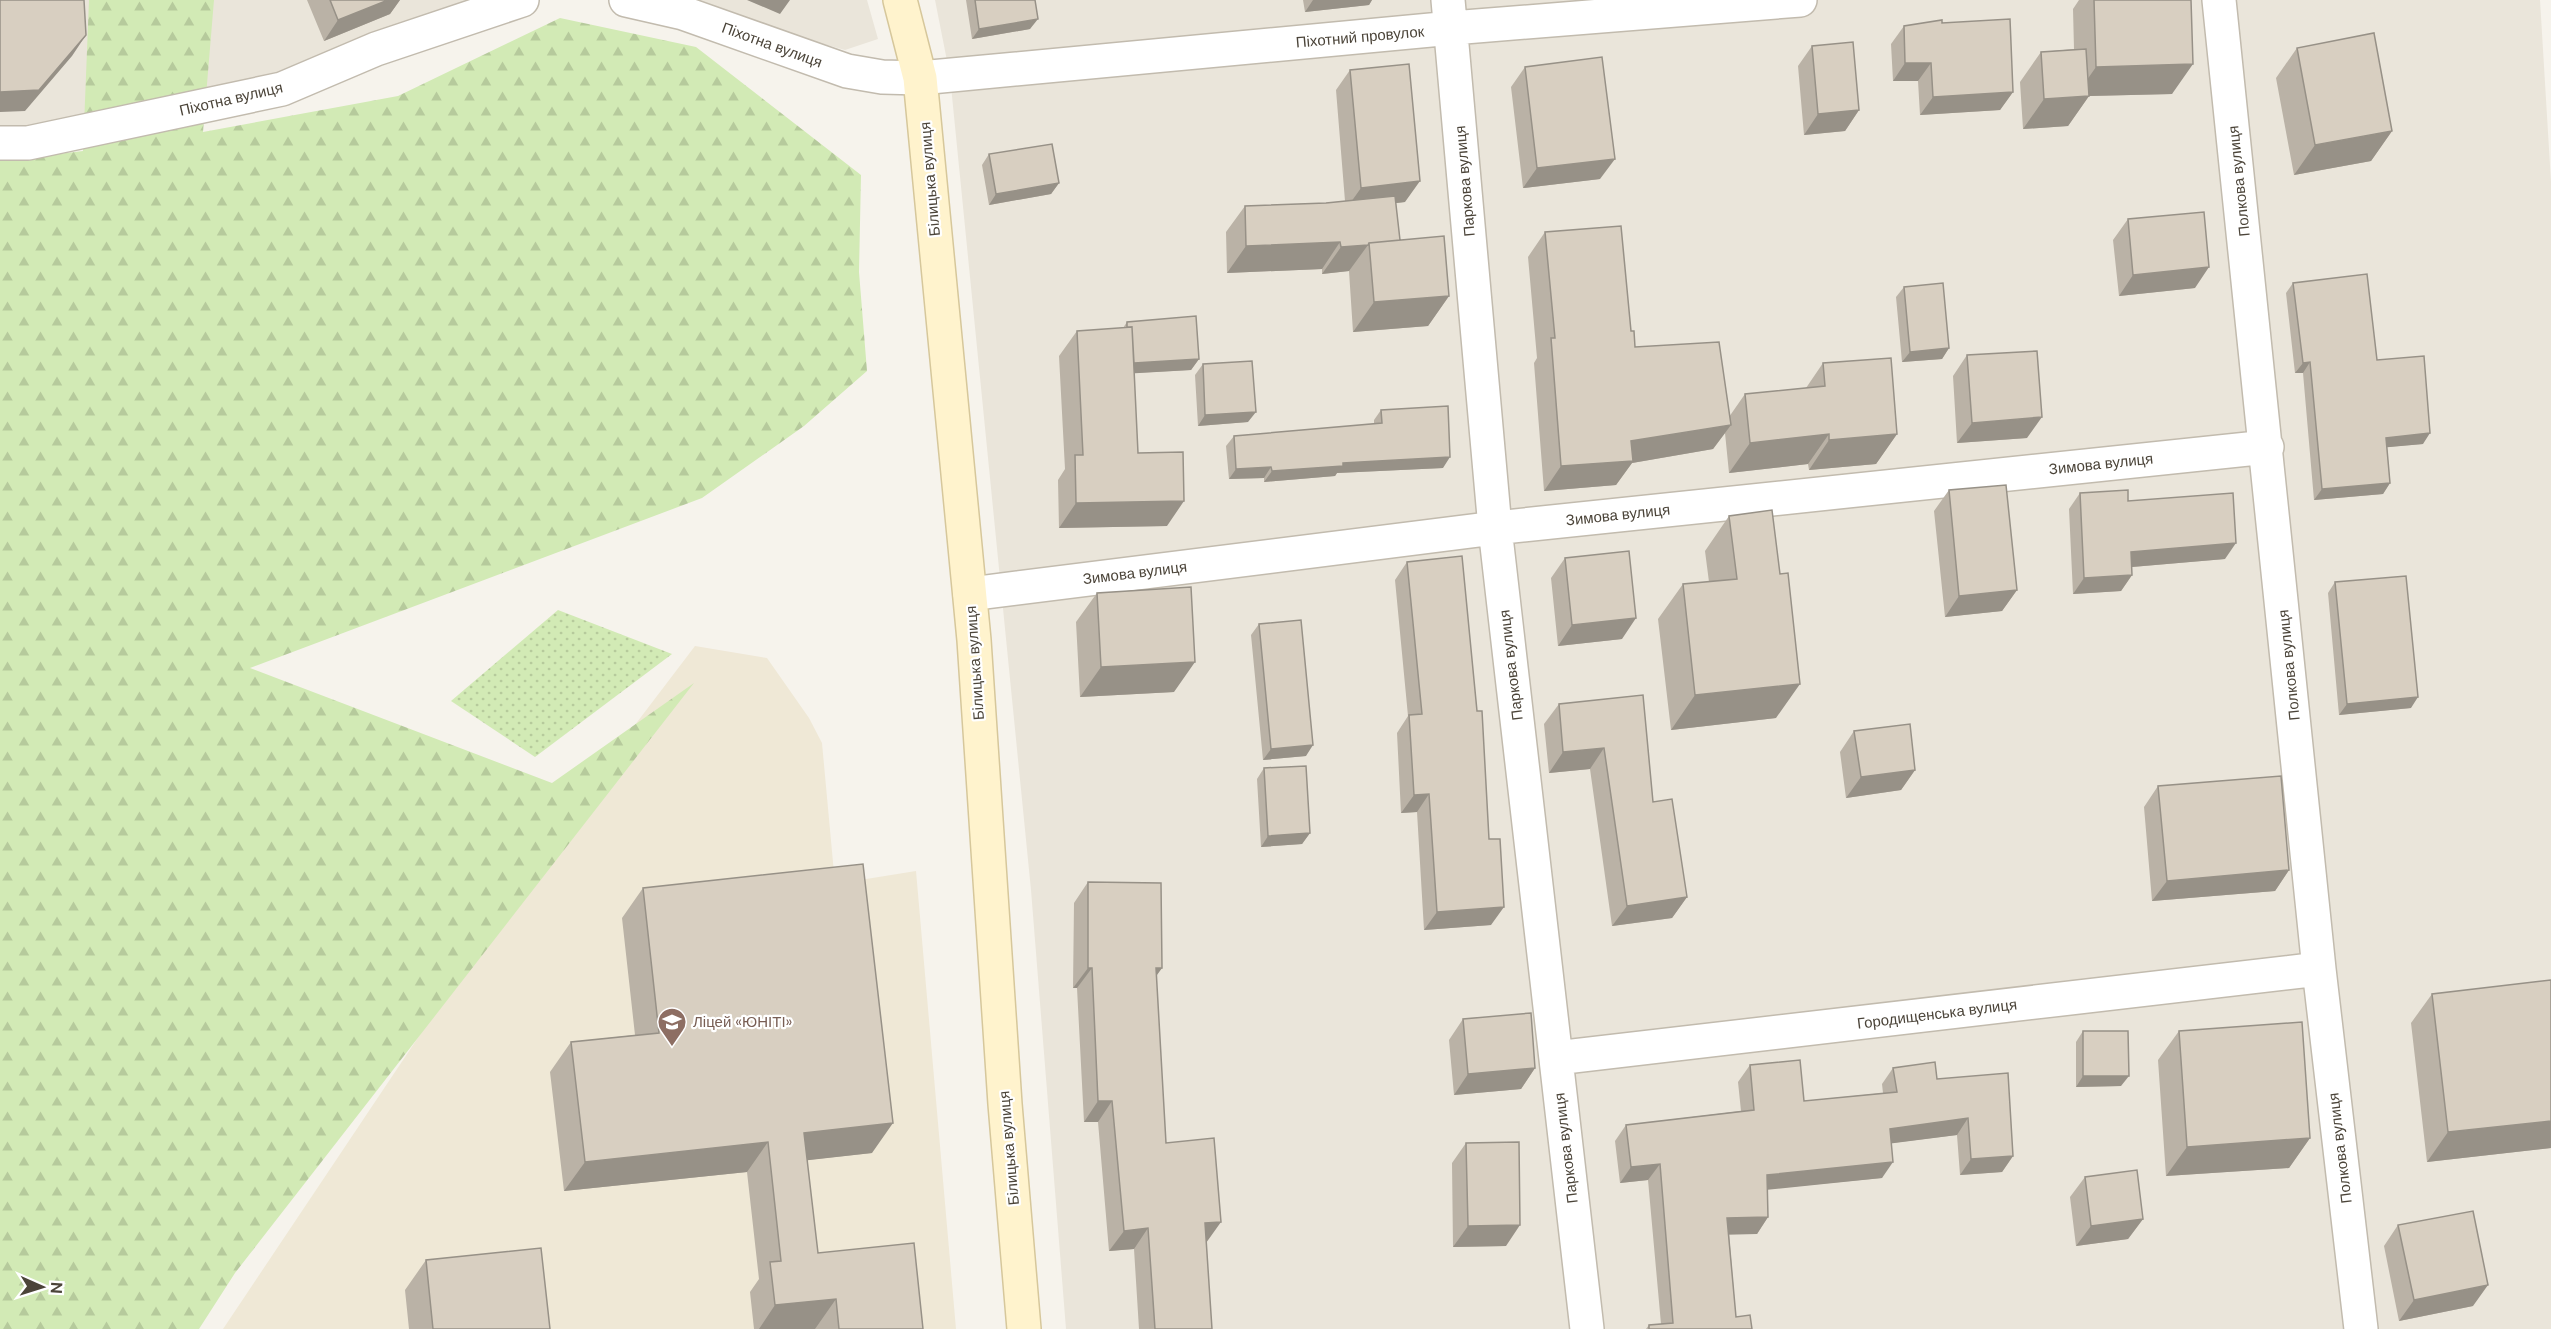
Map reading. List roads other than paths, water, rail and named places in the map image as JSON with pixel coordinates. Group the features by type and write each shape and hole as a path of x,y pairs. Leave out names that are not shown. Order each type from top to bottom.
{"main road":[{"name":"Білицька вулиця","path":"900,0 921,78 970,594 1005,1104 1024,1329"}],"street":[{"name":"Піхотна вулиця","path":"0,144 28,144 282,89 376,49 522,0"},
{"name":"Піхотна вулиця","path":"626,0 683,13 847,71 882,77 921,78"},
{"name":"Піхотний провулок","path":"921,78 1450,14 1800,0"},
{"name":"Полкова вулиця","path":"2219,0 2267,447 2319,969 2361,1329"},
{"name":"Паркова вулиця","path":"1450,14 1495,528 1587,1329"},
{"name":"Зимова вулиця","path":"970,594 1495,528 2267,447"},
{"name":"Городищенська вулиця","path":"1556,1058 2319,969"}],"place":[{"name":"Ліцей «ЮНІТІ»","path":"672,1048"}]}
